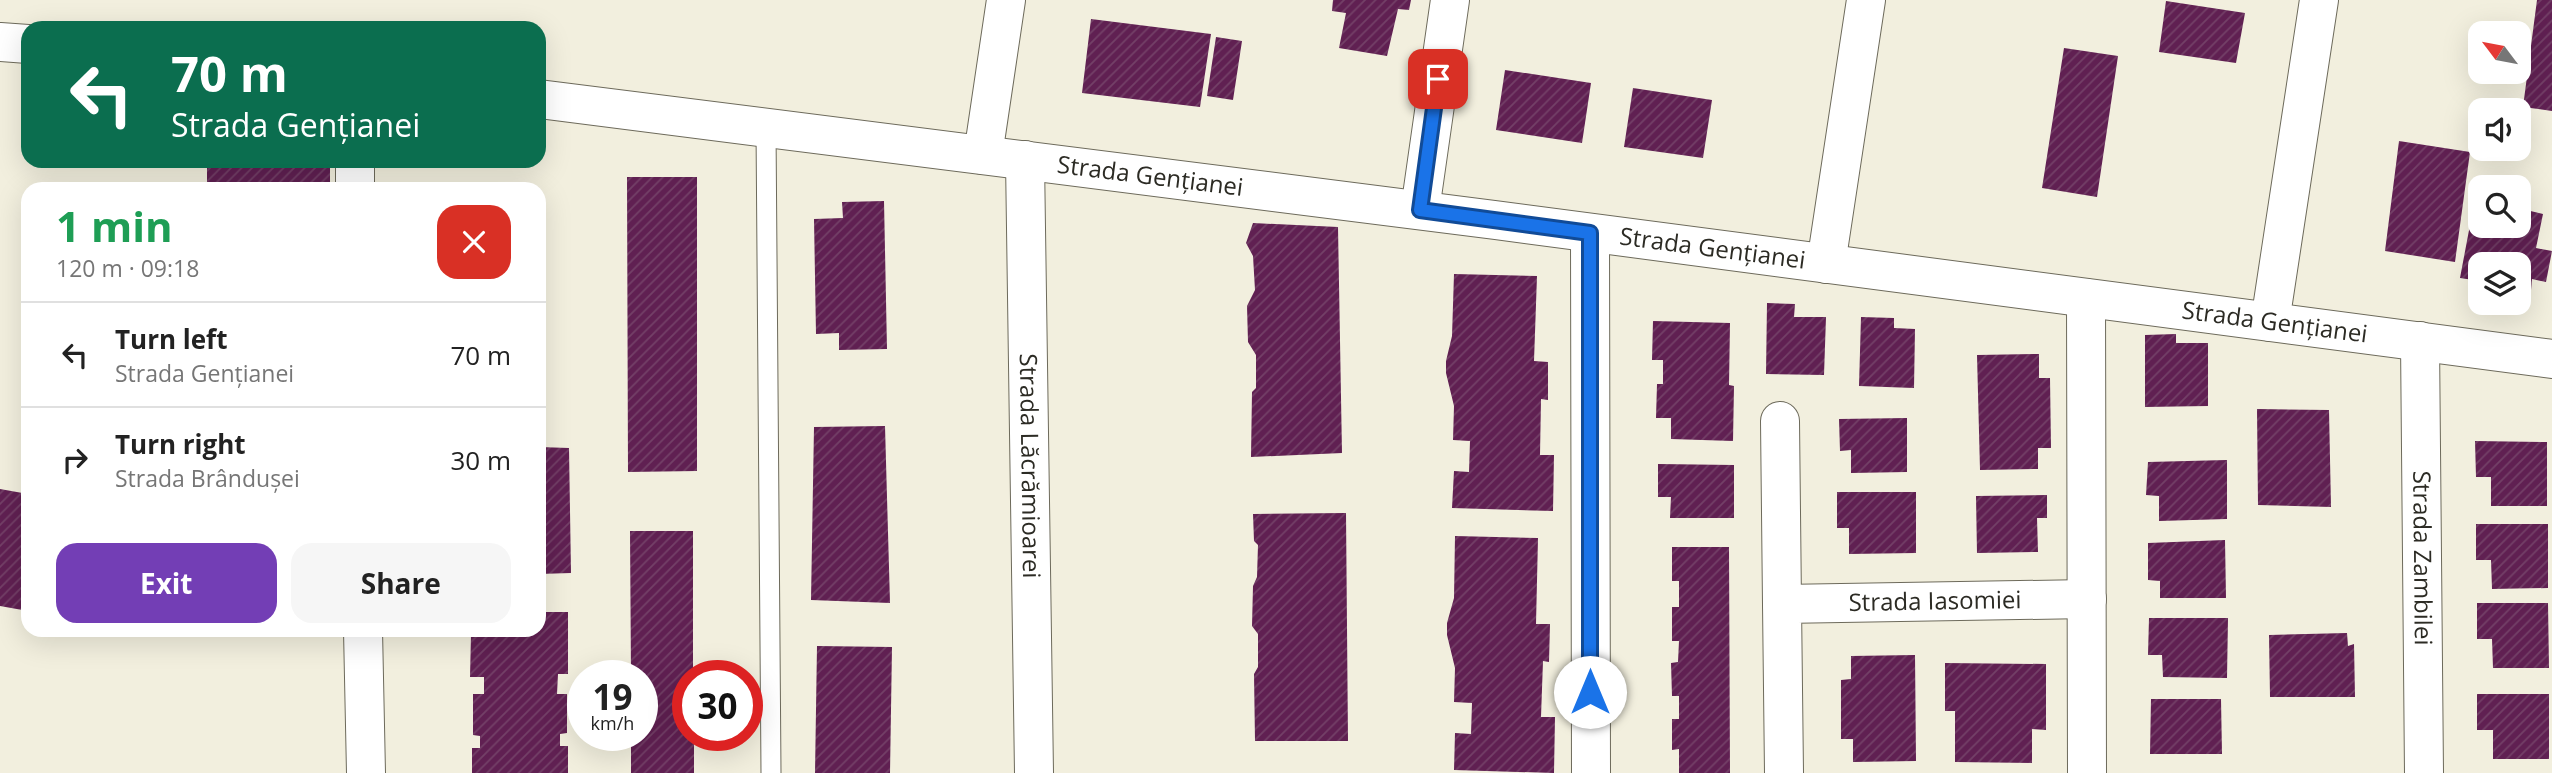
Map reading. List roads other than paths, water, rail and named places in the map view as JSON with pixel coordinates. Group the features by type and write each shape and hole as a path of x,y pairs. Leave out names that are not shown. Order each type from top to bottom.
{"street":[{"path":"983,155 1006,0"},
{"path":"1420,210 1450,0"},
{"path":"1826,264 1866,0"},
{"path":"2270,322 2319,0"},
{"path":"0,41 21,43"},
{"name":"Strada Gențianei","path":"546,100 1420,210 2552,359"},
{"name":"Strada Lăcrămioarei","path":"1025,160 1034,773"},
{"path":"1590,233 1591,773"},
{"path":"2086,298 2087,773"},
{"name":"Strada Zambilei","path":"2420,341 2424,773"},
{"path":"1780,421 1784,773"},
{"name":"Strada Iasomiei","path":"1782,604 2087,599"},
{"path":"363,637 366,773"}],"lane":[{"path":"766,128 771,773"}]}
